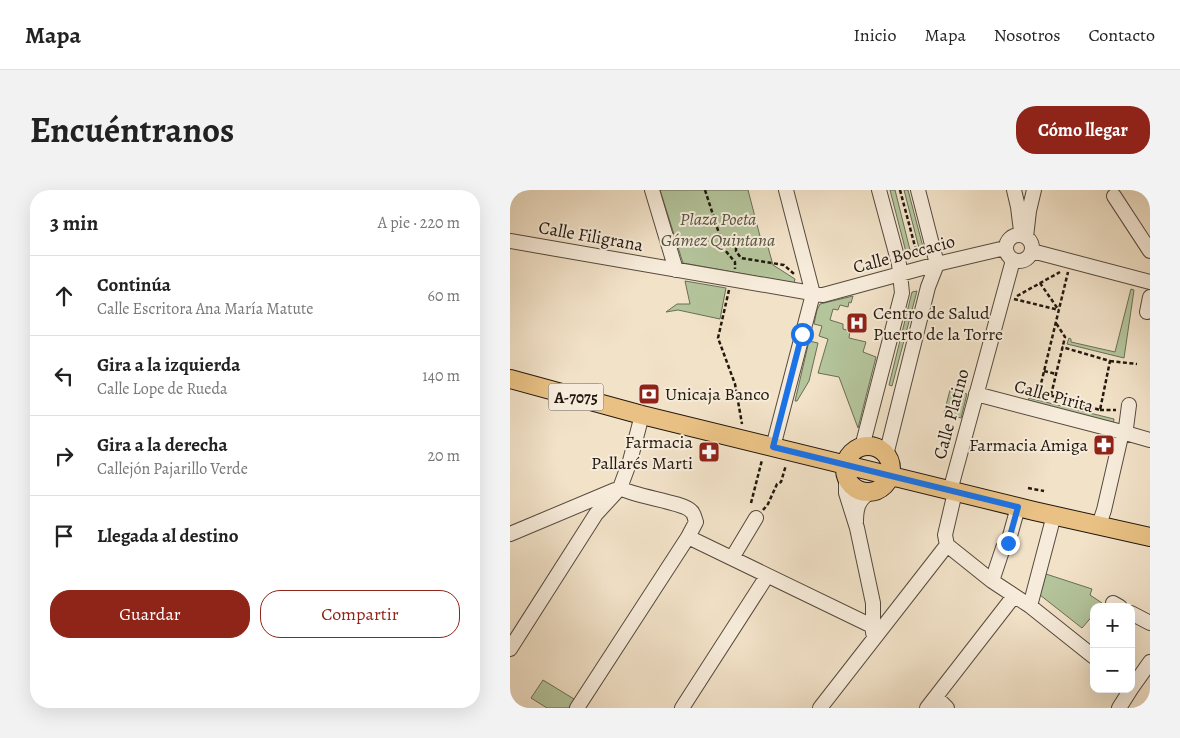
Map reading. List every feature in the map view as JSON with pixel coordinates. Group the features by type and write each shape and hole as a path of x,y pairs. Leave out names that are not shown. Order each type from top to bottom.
{"main road":[{"name":"A-7075","path":"510,379 642,415 740,439 775,453 845,470 890,476 1146,535"},
{"path":"862,447 876,448 886,455 890,461 890,476 886,484 878,490 869,493 860,492 852,487 845,470 848,456 862,447"}],"street":[{"path":"652,190 676,270"},
{"path":"775,453 813,294 786,190"},
{"path":"862,447 902,293 901,274 879,190"},
{"path":"886,455 928,287 937,264 918,190"},
{"path":"1014,190 1024,236 1031,243 1032,251 1028,258 1020,262 1013,260 1007,256 1005,248 1007,240 1013,235 1024,236"},
{"path":"1024,236 1034,190"},
{"path":"1114,196 1150,251"},
{"name":"Calle Filigrana","path":"510,240 813,294"},
{"name":"Calle Boccacio","path":"813,294 823,295 937,264 1005,248"},
{"path":"1032,251 1150,282"},
{"name":"Calle Platino","path":"947,545 945,535 952,491 976,394 1008,297 1013,260"},
{"path":"1147,312 1150,297"},
{"name":"Calle Pirita","path":"976,394 1150,440"},
{"path":"1099,525 1122,432 1126,428 1129,405"},
{"path":"510,649 596,514 620,488 630,462 642,415"},
{"path":"845,470 846,493 857,528 873,604 873,633"},
{"path":"510,534 620,488 630,493 684,506 692,511 696,522 688,537 577,708"},
{"path":"857,528 856,512 861,499 869,493"},
{"path":"992,581 1003,548 1008,543 1018,507"},
{"path":"1030,606 1054,515"},
{"path":"732,558 756,518"},
{"path":"688,537 767,576 873,633"},
{"path":"820,708 873,633 897,609 947,545 992,581 1030,606 1090,654"},
{"path":"682,708 767,576"},
{"path":"947,708 931,702 1014,596"},
{"path":"873,604 881,610 889,612 897,609"},
{"path":"1135,615 1150,623"},
{"path":"1135,683 1150,662"},
{"path":"1119,708 1128,693"}],"path":[{"path":"704,190 724,249 735,262 734,272"},
{"path":"900,190 918,261"},
{"path":"722,242 736,242 736,251 741,258 784,265 798,278"},
{"path":"906,255 925,250"},
{"path":"1008,297 1040,283 1070,266 1039,392"},
{"path":"1040,283 1059,310"},
{"path":"730,289 718,338 735,384 742,427 740,439"},
{"path":"1008,297 1059,310"},
{"path":"1051,396 1065,337 1056,323"},
{"path":"1062,348 1110,361 1137,364"},
{"path":"1022,407 1027,390 1100,410 1110,361"},
{"path":"1044,371 1056,374"},
{"path":"751,503 775,453"},
{"path":"756,518 768,504 777,484 781,482 775,453"},
{"path":"1028,488 1044,491"}],"green space":[{"name":"Plaza Poeta Gámez Quintana","path":"660,190 748,190 761,240 766,240 773,265 795,279 794,283 683,263"},
{"path":"890,190 895,190 910,250 906,252"},
{"path":"904,190 908,190 923,247 919,248"},
{"path":"685,281 726,288 720,319 678,310 666,312 677,304 690,304"},
{"path":"1131,289 1134,290 1124,358 1067,344 1069,338 1071,342 1115,352"},
{"path":"917,291 892,386 889,385 912,292"},
{"path":"853,296 848,307 840,305 838,310 833,309 830,320 843,324 843,329 850,331 849,338 866,342 863,352 876,357 858,428 839,377 818,373 828,339 819,336 822,326 814,324 820,304"},
{"path":"809,341 818,343 809,381 797,401 795,401"},
{"path":"950,390 967,394 961,418 944,413"},
{"path":"1029,398 1114,419 1113,425 1027,404"},
{"path":"1046,574 1092,589 1090,595 1102,603 1090,603 1090,619 1082,628 1040,595"},
{"path":"543,680 574,699 569,708 547,708 531,698"}],"place":[{"name":"Centro de Salud Puerto de la Torre","path":"857,323"},
{"name":"Unicaja Banco","path":"649,394"},
{"name":"Farmacia Amiga","path":"1104,445"},
{"name":"Farmacia Pallarés Marti","path":"709,452"}],"route":[{"path":"802,334 773,447 1018,507 1008,543"}]}
